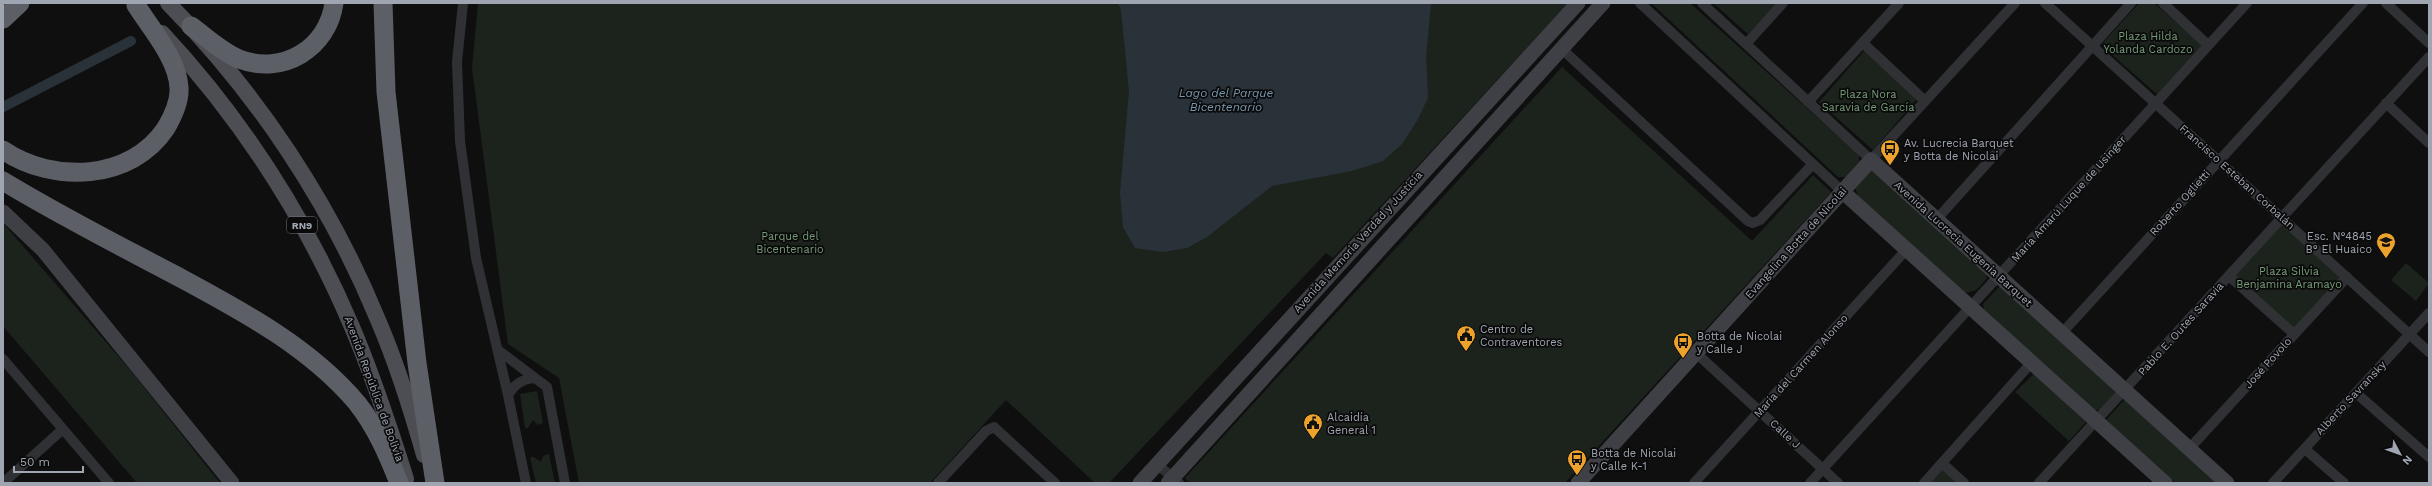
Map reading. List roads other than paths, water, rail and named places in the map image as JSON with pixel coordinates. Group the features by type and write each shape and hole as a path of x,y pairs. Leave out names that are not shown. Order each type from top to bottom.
{"highway":[{"path":"3,13 19,3"},
{"path":"3,19 19,3"},
{"path":"191,26 239,58 255,63 274,64 289,60 316,43 327,30 332,17 334,3"},
{"path":"383,3 386,92 417,363 434,483"},
{"path":"3,150 23,161 48,170 87,173 125,163 147,150 160,136 178,104 178,80 166,53 135,4"},
{"path":"3,181 209,293 292,344 328,375 356,402 378,434 399,483"}],"main road":[{"name":"RN9","path":"168,3 191,26 249,96 308,183 331,222 378,319 404,389 434,483"},
{"name":"Avenida República de Bolivia","path":"135,4 184,58 227,109 295,212 353,328 407,483"}],"street":[{"path":"463,3 457,62 460,141 476,258 498,350 526,483"},
{"name":"Avenida Memoria Verdad y Justicia","path":"1140,483 1578,3"},
{"name":"Avenida Memoria Verdad y Justicia","path":"1173,481 1604,3"},
{"path":"1640,3 1812,165 1972,307 2097,421 2160,481"},
{"name":"Avenida Lucrecia Eugenia Barquet","path":"1702,3 1936,220 2227,483"},
{"path":"1746,44 1783,3"},
{"path":"1808,102 1899,3"},
{"name":"Evangelina Botta de Nicolai","path":"1578,483 2015,3"},
{"name":"Francisco Esteban Corbalán","path":"2045,3 2429,352"},
{"path":"1936,220 2131,3"},
{"path":"2162,3 2208,45"},
{"name":"María Amarú Luque de Usinger","path":"1810,483 1972,307 2247,3"},
{"name":"Roberto Oglietti","path":"2062,334 2363,3"},
{"path":"2386,3 2429,43"},
{"path":"1863,43 1925,101"},
{"path":"1563,50 1748,221 1753,223 1760,220 1812,165"},
{"name":"Pablo E. Outes Saravia","path":"2039,483 2429,57"},
{"path":"2386,103 2429,143"},
{"path":"3,212 43,250 232,483"},
{"name":"María del Carmen Alonso","path":"1694,483 1907,249"},
{"path":"2229,276 2294,334"},
{"name":"José Povolo","path":"2189,450 2346,277"},
{"name":"Alberto Savransky","path":"2273,483 2429,313"},
{"path":"498,350 547,387 565,483"},
{"name":"Calle J","path":"1696,353 1838,483"},
{"path":"3,359 109,483"},
{"path":"1924,483 2032,362"},
{"path":"508,395 518,383 526,379 535,378"},
{"path":"2356,393 2429,458"},
{"path":"938,483 986,430 994,427 1055,483"},
{"path":"4,482 63,429"},
{"path":"2305,448 2344,483"},
{"path":"1942,463 1964,483"},
{"path":"1157,464 1173,481"}],"water":[{"name":"Lago del Parque Bicentenario","path":"1118,3 1431,3 1426,57 1428,98 1417,121 1402,144 1383,161 1352,171 1272,186 1207,237 1187,248 1163,252 1135,248 1123,227 1120,193 1129,91 1121,10"}],"waterway":[{"path":"3,107 131,41"}],"place":[{"name":"Av. Lucrecia Barquet y Botta de Nicolai","path":"1890,166"},
{"name":"Esc. N°4845 B° El Huaico","path":"2386,259"},
{"name":"Centro de Contraventores","path":"1466,352"},
{"name":"Botta de Nicolai y Calle J","path":"1683,359"},
{"name":"Alcaidía General 1","path":"1313,440"},
{"name":"Botta de Nicolai y Calle K-1","path":"1577,476"}],"park label":[{"name":"Plaza Hilda Yolanda Cardozo","path":"2148,42"},
{"name":"Plaza Nora Saravia de García","path":"1868,100"},
{"name":"Parque del Bicentenario","path":"790,242"},
{"name":"Plaza Silvia Benjamina Aramayo","path":"2289,277"}]}
